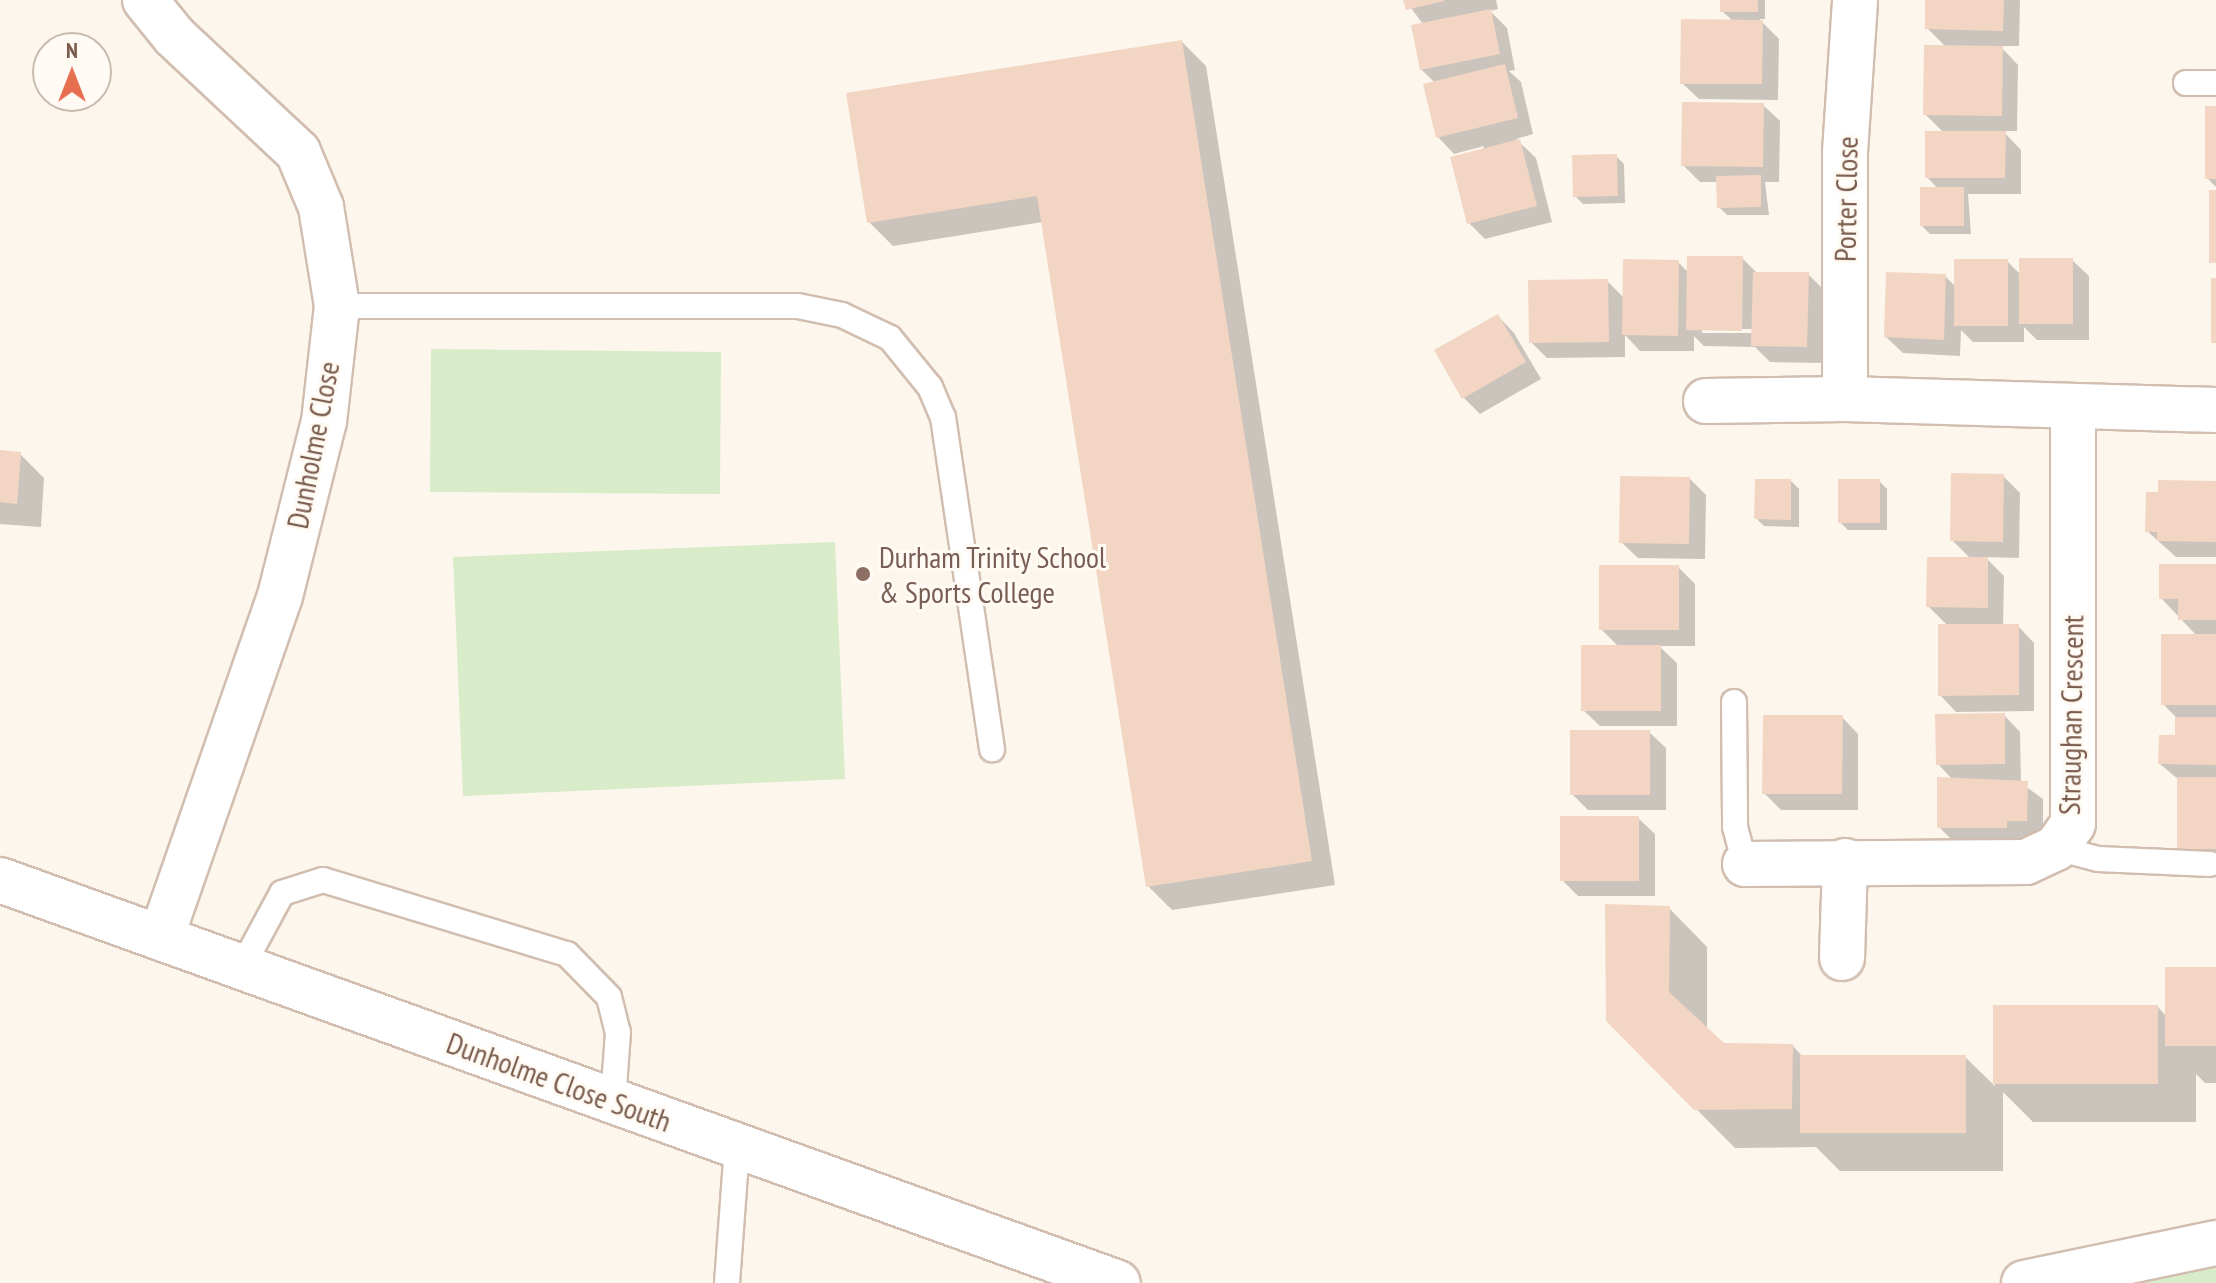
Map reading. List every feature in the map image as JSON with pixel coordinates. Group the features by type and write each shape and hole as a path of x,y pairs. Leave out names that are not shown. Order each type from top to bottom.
{"street":[{"name":"Dunholme Close","path":"145,0 174,36 298,152 321,207 337,306 324,421 280,596 161,938"},
{"name":"Porter Close","path":"1845,399 1845,152 1855,0"},
{"path":"1706,401 1845,399 2216,410"},
{"name":"Straughan Crescent","path":"1745,864 2026,862 2056,848 2073,824 2073,408"},
{"path":"1842,958 1845,861"},
{"name":"Dunholme Close South","path":"0,880 1118,1283"},
{"path":"2024,1283 2216,1243"}],"lane":[{"path":"2186,83 2216,83"},
{"path":"337,306 798,306 842,315 890,338 923,377 943,417 992,749"},
{"path":"1734,702 1735,827 1745,864"},
{"path":"2056,848 2098,859 2210,864"},
{"path":"242,967 282,893 323,880 567,954 609,997 618,1032 613,1101"},
{"path":"727,1283 737,1146"}],"green space":[{"path":"431,349 721,352 720,494 430,492"},
{"path":"835,542 845,779 463,796 453,557"},
{"path":"2216,1243 2216,1283 2024,1283"}],"building":[{"path":"1403,0 1444,0 1444,1 1406,10"},
{"path":"1720,0 1758,0 1758,12 1720,12"},
{"path":"1925,0 2004,0 2003,31 1925,29"},
{"path":"1491,9 1500,54 1420,70 1411,25"},
{"path":"1681,19 1763,20 1762,84 1680,84"},
{"path":"1182,40 1312,861 1146,887 1037,196 867,223 846,93"},
{"path":"1924,45 2003,46 2002,116 1923,115"},
{"path":"1505,64 1518,118 1436,138 1423,84"},
{"path":"1682,102 1764,103 1763,167 1681,166"},
{"path":"2205,106 2216,106 2216,179 2205,179"},
{"path":"1925,131 2006,131 2005,178 1925,178"},
{"path":"1520,139 1537,206 1467,224 1450,157"},
{"path":"1617,154 1618,196 1573,197 1572,155"},
{"path":"1761,175 1761,207 1717,208 1716,176"},
{"path":"1920,187 1964,187 1964,226 1920,226"},
{"path":"2209,190 2216,190 2216,263 2209,263"},
{"path":"1687,256 1743,256 1742,331 1686,330"},
{"path":"2019,258 2073,258 2073,324 2019,324"},
{"path":"1623,259 1679,260 1678,336 1622,335"},
{"path":"1954,259 2008,259 2008,326 1954,326"},
{"path":"1753,272 1809,272 1807,347 1751,346"},
{"path":"1886,272 1946,274 1944,340 1884,337"},
{"path":"2211,278 2216,278 2216,343 2211,343"},
{"path":"1608,279 1609,342 1529,343 1528,280"},
{"path":"1498,314 1526,362 1462,399 1434,350"},
{"path":"0,450 21,452 17,504 0,502"},
{"path":"1951,473 2004,474 2003,542 1950,541"},
{"path":"1620,476 1690,477 1689,544 1619,543"},
{"path":"1755,479 1791,479 1791,520 1754,519"},
{"path":"1838,479 1880,479 1880,523 1838,523"},
{"path":"2158,480 2216,481 2216,542 2157,541 2157,532 2145,532 2146,492 2158,492"},
{"path":"1927,557 1988,557 1988,608 1926,607"},
{"path":"2159,564 2216,564 2216,620 2178,620 2178,599 2159,599"},
{"path":"1599,565 1679,565 1679,630 1599,630"},
{"path":"1938,624 2019,624 2019,695 1938,696"},
{"path":"2161,634 2216,634 2216,705 2161,705"},
{"path":"1581,645 1661,645 1661,711 1581,711"},
{"path":"2005,713 2005,764 1936,765 1935,714"},
{"path":"1763,715 1843,715 1842,794 1762,794"},
{"path":"2175,717 2216,717 2216,765 2158,764 2159,735 2175,735"},
{"path":"1570,730 1650,730 1650,795 1570,795"},
{"path":"1937,777 2028,781 2027,821 2007,821 2007,828 1937,828"},
{"path":"2177,777 2216,777 2216,849 2177,849"},
{"path":"1560,816 1639,816 1639,881 1560,881"},
{"path":"1605,904 1670,906 1669,992 1724,1043 1793,1044 1792,1109 1694,1110 1606,1021"},
{"path":"2165,967 2216,967 2216,1046 2165,1046"},
{"path":"1993,1005 2158,1005 2158,1084 1993,1084"},
{"path":"1800,1055 1966,1055 1966,1133 1800,1133"}],"place":[{"name":"Durham Trinity School & Sports College","path":"863,574"}]}
